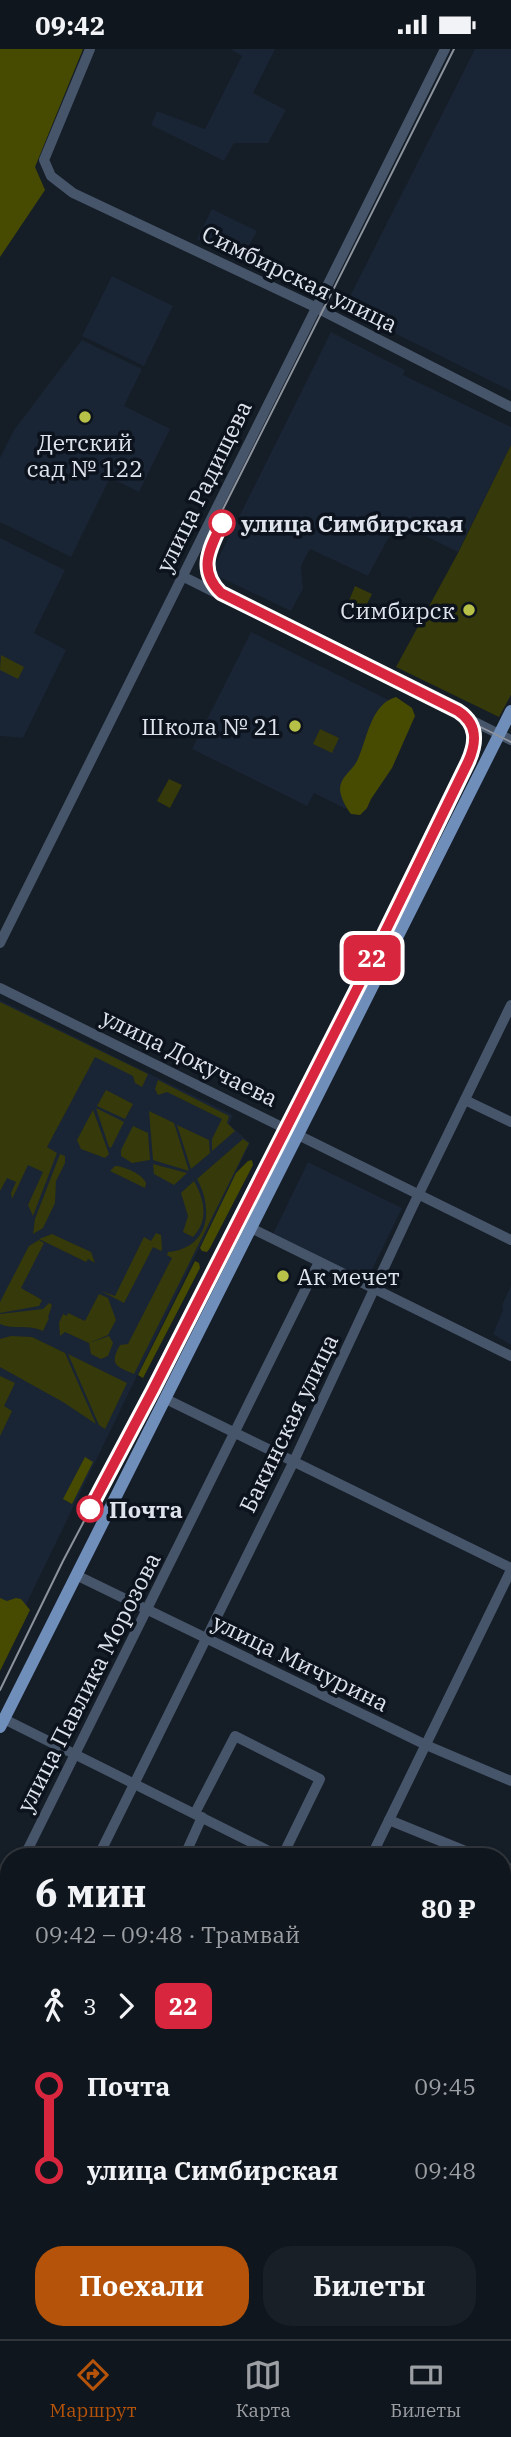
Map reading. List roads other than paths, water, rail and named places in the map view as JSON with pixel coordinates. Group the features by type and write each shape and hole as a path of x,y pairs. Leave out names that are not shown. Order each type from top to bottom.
{"main road":[{"path":"2,1723 251,1228 505,737 511,711"}],"street":[{"name":"Симбирская улица","path":"90,49 44,160 51,176 69,191 315,307 511,407"},
{"name":"улица Радищева","path":"0,943 445,49"},
{"path":"182,576 505,737"},
{"name":"улица Докучаева","path":"0,988 511,1240"},
{"name":"Бакинская улица","path":"102,1848 293,1463 419,1193 511,1005"},
{"path":"465,1100 511,1122"},
{"path":"251,1228 511,1356"},
{"name":"улица Павлика Морозова","path":"28,1848 319,1262"},
{"path":"166,1399 511,1569 375,1848"},
{"name":"улица Мичурина","path":"76,1575 426,1745 511,1781"},
{"path":"2,1723 75,1754 262,1848"},
{"path":"187,1848 198,1816 235,1736 320,1779 282,1848"},
{"path":"389,1820 458,1848"}],"tram line":[{"path":"454,49 206,543 202,568 212,591 226,602 511,742"},
{"name":"22","path":"90,1509 374,953 468,762 475,741 471,723 458,711 221,593 210,578 206,563 208,550 222,523"},
{"path":"0,1690 63,1561 363,977 468,762 474,734 465,716 458,711"}],"place":[{"name":"Детский сад № 122","path":"85,417"},
{"name":"улица Симбирская","path":"222,523"},
{"name":"Симбирск","path":"469,610"},
{"name":"Школа № 21","path":"295,726"},
{"name":"Ак мечет","path":"283,1276"},
{"name":"Почта","path":"90,1509"}]}
